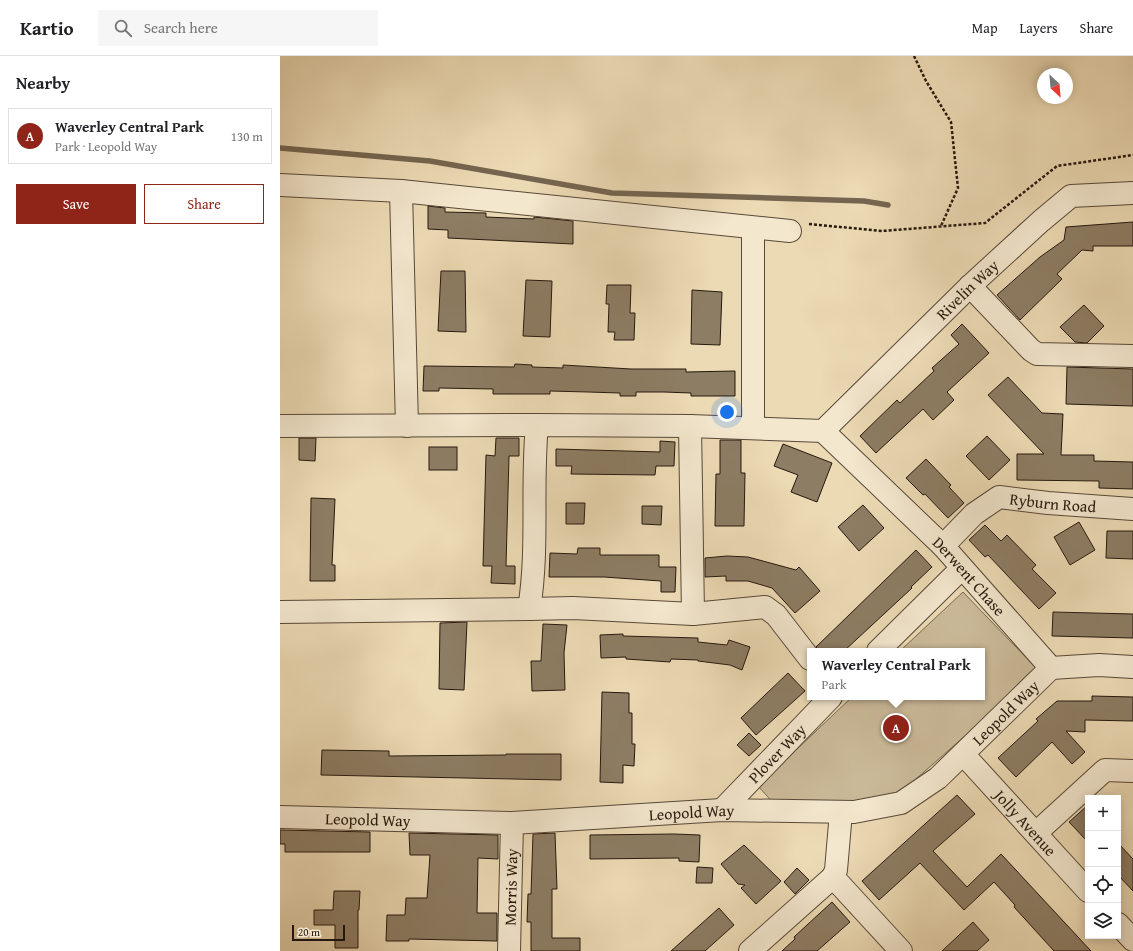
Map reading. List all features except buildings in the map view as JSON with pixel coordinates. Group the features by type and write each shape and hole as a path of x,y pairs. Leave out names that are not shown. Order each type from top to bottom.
{"street":[{"path":"280,185 401,191 753,228 796,227"},
{"path":"401,191 406,426"},
{"name":"Rivelin Way","path":"823,431 970,286 1041,221 1071,196 1133,193"},
{"path":"752,428 753,228"},
{"path":"970,286 1031,350 1037,354 1133,356"},
{"path":"529,609 533,585 534,453 537,425"},
{"path":"280,426 690,426 823,431"},
{"path":"690,426 693,614"},
{"name":"Derwent Chase","path":"823,431 943,546 1051,668"},
{"name":"Ryburn Road","path":"943,546 974,514 1000,497 1048,503 1133,509"},
{"path":"881,648 962,568"},
{"path":"280,612 573,608 693,614 765,607 776,616 807,655"},
{"path":"1051,668 1099,665 1133,667"},
{"name":"Leopold Way","path":"280,817 512,823 722,810 854,812 901,803 938,778 1051,668"},
{"name":"Plover Way","path":"722,810 828,700"},
{"name":"Jolly Avenue","path":"963,754 1085,888"},
{"path":"1036,833 1105,770 1133,771"},
{"path":"750,951 833,877 836,870 841,812"},
{"name":"Morris Way","path":"510,951 512,823"},
{"path":"833,877 901,951"},
{"path":"1121,927 1133,940"}],"path":[{"path":"914,56 926,81 951,122 958,188 941,227"},
{"path":"796,227 882,231 985,223 1057,166 1133,155"}],"shaded area":[{"path":"963,592 1039,671 900,793 873,803 776,806 758,786 849,700 985,700 985,648 903,648"}],"waterway":[{"path":"280,148 430,161 612,193 864,201 888,205"}],"place":[{"name":"Waverley Central Park","path":"896,728"}]}
